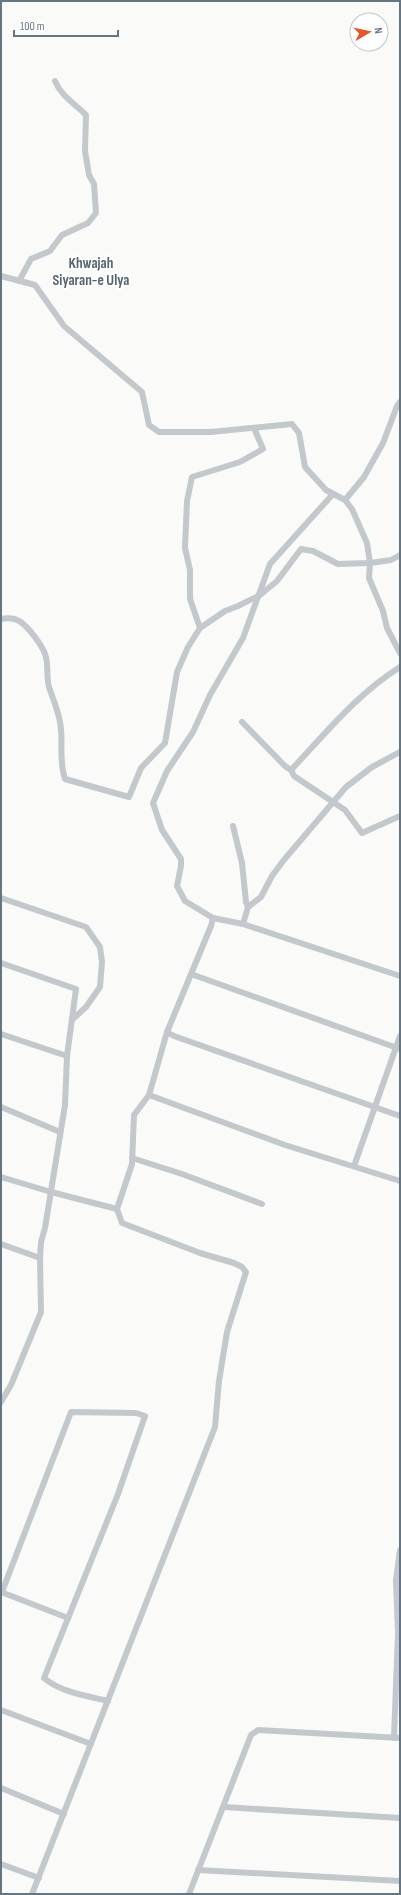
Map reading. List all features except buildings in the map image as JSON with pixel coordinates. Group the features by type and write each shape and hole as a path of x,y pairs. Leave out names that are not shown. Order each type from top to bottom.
{"street":[{"path":"19,281 31,260 50,251 62,234 88,223 96,212 94,184 89,174 85,151 86,115 74,103 59,92 55,81"},
{"path":"1,276 35,285 64,326 142,392 149,425 159,432 211,432 292,424 299,433 304,468 326,490 345,500 352,509 368,543 370,563 369,578 383,611 388,628 400,653"},
{"path":"345,500 364,477 383,443 397,406 400,402"},
{"path":"200,628 190,599 190,570 185,548 187,501 192,477 240,462 263,449 254,428"},
{"path":"333,494 270,564 260,595 243,638 210,695 193,732 167,771 153,803 162,830 181,859 177,886 185,901 213,918 243,924 400,976"},
{"path":"1,619 7,618 19,621 41,645 46,655 49,686 55,700 61,723 60,766 64,779 129,797 141,768 165,743 177,672 188,647 200,628 225,611 260,595 277,581 302,548 313,551 338,564 370,563 391,560 400,555"},
{"path":"291,770 349,708 387,675 400,667"},
{"path":"242,722 285,766 291,770 294,776 345,810 362,833 400,816"},
{"path":"243,924 248,907 261,897 272,876 283,861 346,787 372,767 400,752"},
{"path":"233,826 242,863 246,902 248,907"},
{"path":"1,898 86,928 100,947 102,962 100,987 86,1007 73,1019"},
{"path":"32,1894 215,1427 219,1381 227,1332 246,1272 242,1267 200,1253 122,1223 117,1209 123,1194 132,1158 134,1115 149,1095 167,1032 213,918"},
{"path":"1,963 76,989 67,1056 65,1105 40,1258 41,1312 11,1385 1,1402"},
{"path":"191,974 398,1048"},
{"path":"167,1032 174,1036 400,1116"},
{"path":"1,1034 67,1056"},
{"path":"354,1166 374,1107 398,1048 400,1036"},
{"path":"149,1095 285,1146 400,1181"},
{"path":"1,1107 60,1132"},
{"path":"132,1158 262,1204"},
{"path":"1,1177 117,1209"},
{"path":"1,1244 40,1258"},
{"path":"68,1618 1,1592 71,1412 136,1412 145,1416 118,1494 44,1678 54,1684 85,1696 108,1701"},
{"path":"189,1894 251,1735 258,1730 397,1738 399,1633 396,1580 400,1550"},
{"path":"1,1710 91,1744"},
{"path":"1,1788 64,1814"},
{"path":"224,1807 400,1818"},
{"path":"1,1864 39,1878"},
{"path":"198,1870 400,1881"}],"district":[{"name":"Khwajah Siyaran-e Ulya","path":"91,272"}]}
